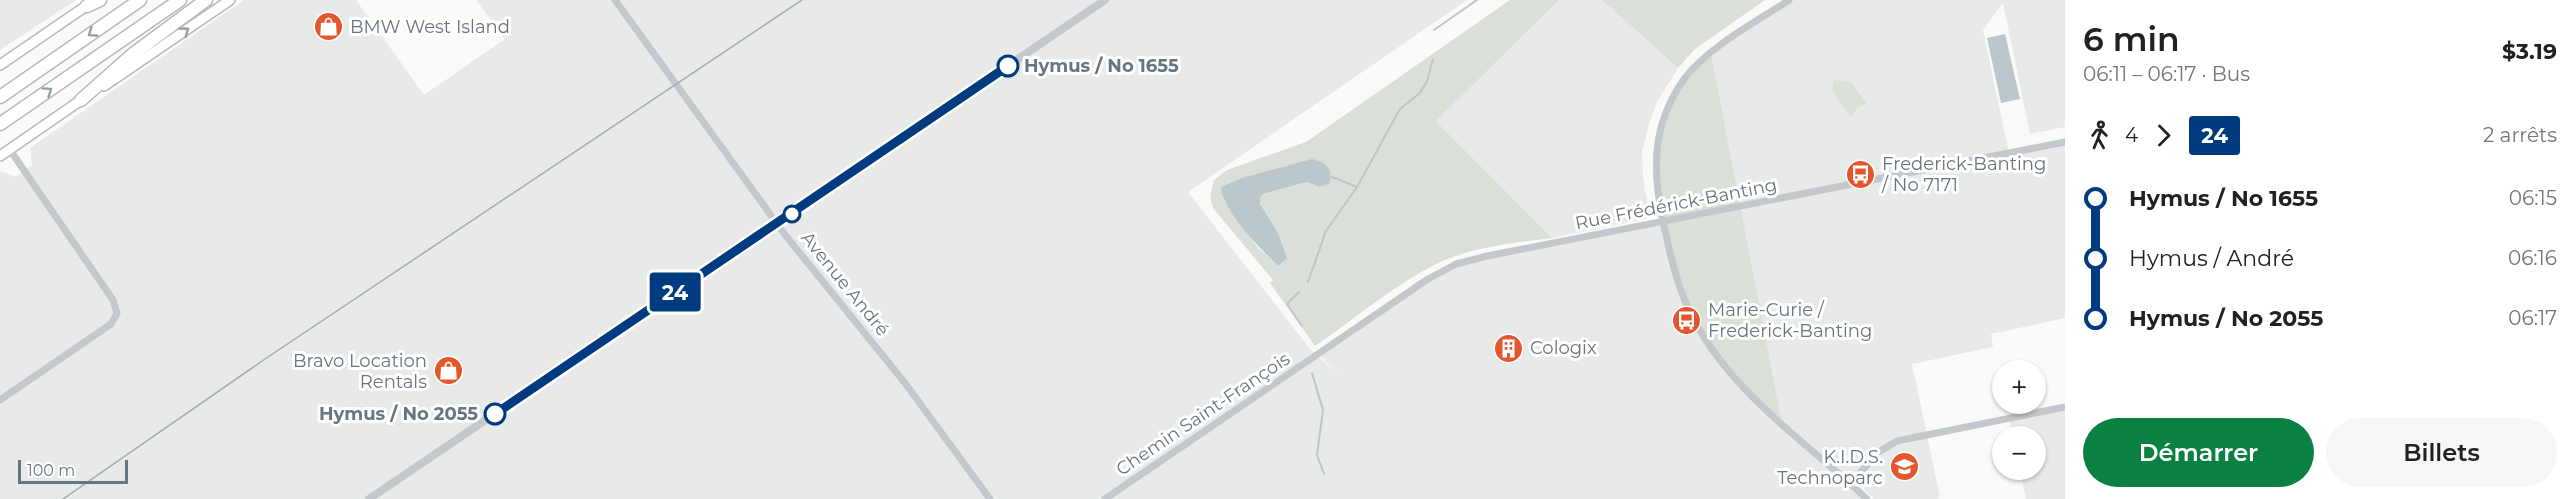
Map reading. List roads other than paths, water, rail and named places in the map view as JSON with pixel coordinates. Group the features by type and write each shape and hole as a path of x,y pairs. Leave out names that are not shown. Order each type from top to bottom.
{"highway":[{"path":"91,3 100,0"},
{"path":"0,97 140,0"},
{"path":"0,124 180,0"},
{"path":"81,100 133,54 206,0"}],"main road":[{"path":"0,156 230,0"},
{"path":"0,65 91,3"}],"street":[{"name":"Avenue André","path":"615,0 777,224 900,375 990,499"},
{"path":"369,499 1105,0"},
{"path":"1789,0 1701,62 1685,78 1668,107 1655,154 1656,184 1673,266 1683,296 1704,338 1730,375 1765,411 1867,499"},
{"name":"Rue Frédérick-Banting","path":"1318,354 1428,279 1456,264 2065,142"},
{"path":"0,400 111,324 117,313 113,300 9,150"},
{"name":"Chemin Saint-François","path":"1105,499 1318,354"},
{"path":"1851,484 1877,453 1897,441 2065,407"}],"waterway":[{"path":"1434,30 1477,0"},
{"path":"1308,282 1326,231 1357,187 1400,109 1420,93 1427,81 1433,59"},
{"path":"1332,177 1357,187"},
{"path":"1299,292 1287,304 1302,326"},
{"path":"1312,373 1323,410 1317,455 1324,474"}],"tram line":[{"path":"63,499 265,359 802,0"}],"place":[{"name":"BMW West Island","path":"329,27"},
{"name":"Hymus / No 1655","path":"1008,66"},
{"name":"Frederick-Banting / No 7171","path":"1861,174"},
{"name":"Marie-Curie / Frederick-Banting","path":"1687,320"},
{"name":"Cologix","path":"1509,348"},
{"name":"Bravo Location Rentals","path":"448,371"},
{"name":"Hymus / No 2055","path":"495,414"},
{"name":"K.I.D.S. Technoparc","path":"1904,467"}]}
